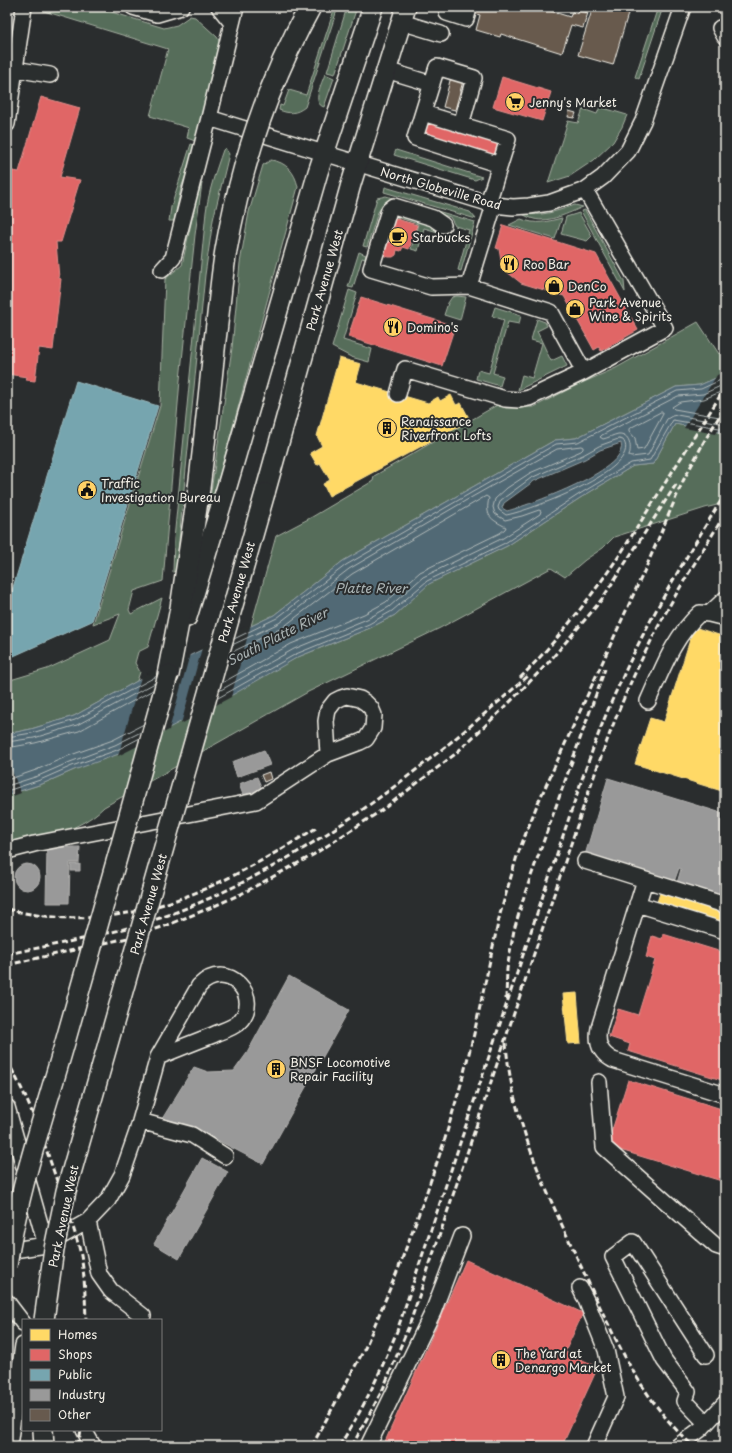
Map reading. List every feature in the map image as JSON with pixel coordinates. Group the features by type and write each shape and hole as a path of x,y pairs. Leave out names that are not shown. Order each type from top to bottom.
{"highway":[{"path":"168,675 186,580 199,488 226,251 241,181 267,97 282,60 310,7"}],"main road":[{"path":"7,1266 12,1232 27,1173 168,675 228,483 324,153 373,7"},
{"name":"Park Avenue West","path":"44,1319 54,1249 66,1191 265,493 357,163 404,15"},
{"path":"43,1431 44,1446"}],"street":[{"path":"7,124 24,7"},
{"path":"132,7 157,14 181,7"},
{"path":"219,7 232,23"},
{"path":"162,270 173,258 210,118 236,7"},
{"name":"North Globeville Road","path":"210,118 491,204 512,207 542,204 585,190 603,177 628,151 643,121 683,7"},
{"path":"447,13 466,19 468,12"},
{"path":"404,15 441,34"},
{"path":"460,125 474,78 437,67 415,138 500,165"},
{"path":"15,69 50,75"},
{"path":"386,70 432,84"},
{"path":"423,113 508,139 469,286"},
{"path":"398,394 405,369 505,399 519,400 529,398 584,372 665,328 585,190"},
{"path":"443,225 433,218 394,206 389,210 371,269 431,287 469,286 551,312 584,372"},
{"path":"709,614 725,599"},
{"path":"648,701 672,649 688,625 700,613 725,618"},
{"path":"7,851 34,844 256,801 328,754"},
{"path":"585,862 725,905"},
{"path":"645,880 599,1028 597,1036 598,1044 601,1051 613,1060 725,1095"},
{"path":"637,904 725,932"},
{"path":"7,1251 46,1245 88,1221 108,1200 122,1175 140,1122 158,1057 199,986 204,981 217,976 230,978 241,985 247,997 247,1004 245,1013 236,1024 158,1057"},
{"path":"599,1082 604,1147 716,1246 725,1249"},
{"path":"7,1107 46,1245"},
{"path":"7,1137 11,1122"},
{"path":"140,1122 192,1135 225,1156"},
{"path":"88,1221 99,1274 111,1291 143,1316"},
{"path":"368,1446 433,1312 462,1236"},
{"path":"706,1355 633,1242 613,1257 664,1360 688,1392 685,1401 706,1423"},
{"path":"580,1288 606,1350 616,1397 594,1446"},
{"path":"7,1302 22,1322"},
{"path":"9,1446 22,1353"},
{"path":"678,1446 687,1441 725,1404"},
{"path":"40,1446 53,1431"},
{"path":"85,1431 93,1446"}],"green space":[{"path":"95,7 164,28 177,25 190,16 195,17 217,37 220,42 195,141 187,138 189,128 150,116 168,49 34,8"},
{"path":"335,7 338,7 305,107 292,113 279,110 280,105 283,106 289,90 306,95"},
{"path":"347,7 357,7 335,74 327,72"},
{"path":"658,7 663,7 639,79 635,77"},
{"path":"325,74 334,78 324,107 320,105 318,101 318,92"},
{"path":"600,107 627,115 613,142 594,160 570,176 548,183 568,121 578,123 583,109 597,114"},
{"path":"191,144 195,145 191,162 181,188 174,221 169,221 171,207"},
{"path":"225,148 229,154 213,220 205,275 176,571 173,572 174,539 206,212 213,180"},
{"path":"396,150 482,177 475,180 394,155"},
{"path":"271,160 285,165 292,172 298,187 206,526 232,348 240,263 249,212 263,165"},
{"path":"202,183 180,380 163,581 134,591 129,610 131,614 162,598 148,647 138,652 135,663 140,672 137,681 74,716 31,729 7,734 7,681 47,669 110,640 120,614 93,624 160,406 165,279 182,265 197,196"},
{"path":"385,187 470,212 476,219 384,192"},
{"path":"386,196 475,222 461,271 458,270 469,230 455,226 450,217 395,201 385,205 378,212 367,247 363,246 377,198"},
{"path":"575,205 583,207 552,219 534,219 522,214 549,213"},
{"path":"585,210 624,281 625,292 581,211"},
{"path":"391,212 432,221 439,229 438,232 424,228 418,251 411,249 418,224 390,215"},
{"path":"579,213 592,236 587,241 561,234 566,217"},
{"path":"562,218 555,239 509,225 521,219 527,221 546,222"},
{"path":"359,252 366,255 365,259 362,258 353,288 348,287"},
{"path":"349,290 357,293 343,340 372,349 369,362 351,357 332,347"},
{"path":"452,297 466,297 460,320 444,315 448,303"},
{"path":"495,307 521,315 519,324 508,322 493,373 503,376 500,386 476,379 478,370 489,373 504,320 492,316"},
{"path":"537,319 545,322 547,326 537,331 551,361 562,356 567,366 518,390 522,375 532,378 542,343 531,340"},
{"path":"698,322 719,354 725,351 725,374 700,385 676,387 576,438 555,440 343,561 274,615 251,626 276,536 312,517 373,481 374,476 497,405 506,408 534,407 575,386 616,368"},
{"path":"675,424 725,433 725,503 614,537 603,548 585,560 565,577 551,568 440,628 308,692 104,807 83,823 46,838 7,848 7,795 42,784 74,770 298,657 370,628 395,615 428,584 507,546 580,498 633,466 653,464"}],"water":[{"name":"Platte River","path":"725,374 725,433 675,424 653,464 633,466 580,498 507,546 429,584 395,615 370,628 298,657 234,694 119,754 74,770 42,784 7,795 7,734 31,729 74,716 137,681 274,615 343,561 555,440 576,438 676,387 700,385","holes":["621,443 621,448 616,458 605,468 589,478 571,487 518,508 507,511 502,508 504,503 534,481 585,459 600,450"]}],"pier":[{"path":"725,372 725,418 716,434 684,428 717,375"},
{"path":"251,624 231,697 181,724 202,648"},
{"path":"190,654 169,730 118,756 141,677"},
{"path":"7,759 21,793 13,796 7,782"}],"building: Homes":[{"name":"Renaissance Riverfront Lofts","path":"339,358 361,364 356,382 428,403 438,397 440,401 451,395 456,405 461,403 470,420 329,496 323,484 330,480 320,463 317,465 310,453 322,446 317,436"},
{"path":"694,627 725,637 725,792 635,764 650,718 664,722"},
{"path":"660,893 725,913 725,927 656,905"},
{"path":"577,993 581,1043 568,1044 563,994"}],"building: Shops":[{"path":"502,77 551,92 542,121 493,107"},
{"path":"41,97 80,108 60,177 80,180 61,242 56,242 59,278 61,279 53,350 39,348 35,381 26,380 27,377 7,374 7,170 19,172"},
{"path":"424,120 505,144 501,157 420,133"},
{"path":"393,218 417,225 409,249 403,247 401,251 397,250 396,255 389,257 378,254"},
{"path":"503,225 596,254 638,330 601,351 599,347 594,350 564,296 521,283 507,272 501,261 499,249 496,248"},
{"path":"361,297 455,326 442,366 348,337"},
{"path":"663,934 725,953 725,1081 628,1051 630,1044 609,1037 618,1009 638,1015 655,960 646,957 652,936 662,939"},
{"path":"628,1080 725,1110 725,1182 607,1146"},
{"name":"The Yard at Denargo Market","path":"466,1260 583,1313 565,1352 598,1367 562,1446 383,1446"}],"building: Public":[{"name":"Traffic Investigation Bureau","path":"76,381 158,406 92,621 7,659 7,607"}],"building: Industry":[{"path":"264,750 270,765 237,777 232,762"},
{"path":"257,777 262,789 243,795 239,784"},
{"path":"608,778 725,814 725,897 677,883 681,869 679,868 674,882 585,855"},
{"path":"47,847 80,847 79,863 70,863 69,903 46,903"},
{"path":"27,864 36,868 40,877 36,886 27,890 18,886 14,877 18,868"},
{"path":"71,864 80,864 80,871 71,871"},
{"name":"BNSF Locomotive Repair Facility","path":"289,976 349,1010 263,1164 198,1130 162,1119 194,1067 208,1072 234,1071 247,1053"},
{"path":"202,1158 228,1172 179,1259 154,1244"}],"building: Other":[{"path":"460,7 538,7 570,17 572,12 578,14 579,11 588,13 583,28 571,25 562,53 501,34 500,37 476,30 480,15 460,9"},
{"path":"593,7 630,7 613,65 578,55"},
{"path":"451,77 463,81 455,110 443,107"},
{"path":"569,111 576,113 574,118 568,117"},
{"path":"269,772 271,779 264,782 261,775"}],"railway":[{"path":"7,16 8,7"},
{"path":"520,678 561,633 610,569 725,388"},
{"path":"702,445 725,407"},
{"path":"312,1446 365,1348 399,1267 425,1197 444,1142 461,1084 474,1034 500,914 517,856 537,805 647,565 683,481 705,440"},
{"path":"7,965 132,937 210,908 241,894 313,855 382,810 454,755 505,707 547,664 602,599 677,483"},
{"path":"339,1446 371,1390 397,1331 582,779 605,718 643,634 725,494"},
{"path":"352,1446 383,1389 409,1326 588,793 616,718 631,681 666,611 725,514"},
{"path":"506,999 507,969 514,930 525,893 605,669"},
{"path":"7,954 92,937 154,920 223,892 271,868 361,811 404,779 447,746 528,676"},
{"path":"7,909 50,917 91,917 131,912 169,902 207,888 244,870 316,828"},
{"path":"506,1043 514,1097 521,1123 540,1175 587,1278 630,1366 666,1418 693,1446"},
{"path":"7,1061 16,1077 37,1126 50,1159 76,1236 83,1268 86,1319"},
{"path":"78,1446 81,1431"}],"place":[{"name":"Jenny's Market","path":"515,102"},
{"name":"Starbucks","path":"398,237"},
{"name":"Roo Bar","path":"509,264"},
{"name":"DenCo","path":"554,286"},
{"name":"Park Avenue Wine & Spirits","path":"575,309"},
{"name":"Domino's","path":"393,327"},
{"name":"Renaissance Riverfront Lofts","path":"387,428"},
{"name":"Traffic Investigation Bureau","path":"87,490"},
{"name":"BNSF Locomotive Repair Facility","path":"276,1069"},
{"name":"The Yard at Denargo Market","path":"501,1360"}],"water label":[{"name":"South Platte River","path":"277,636"}]}
